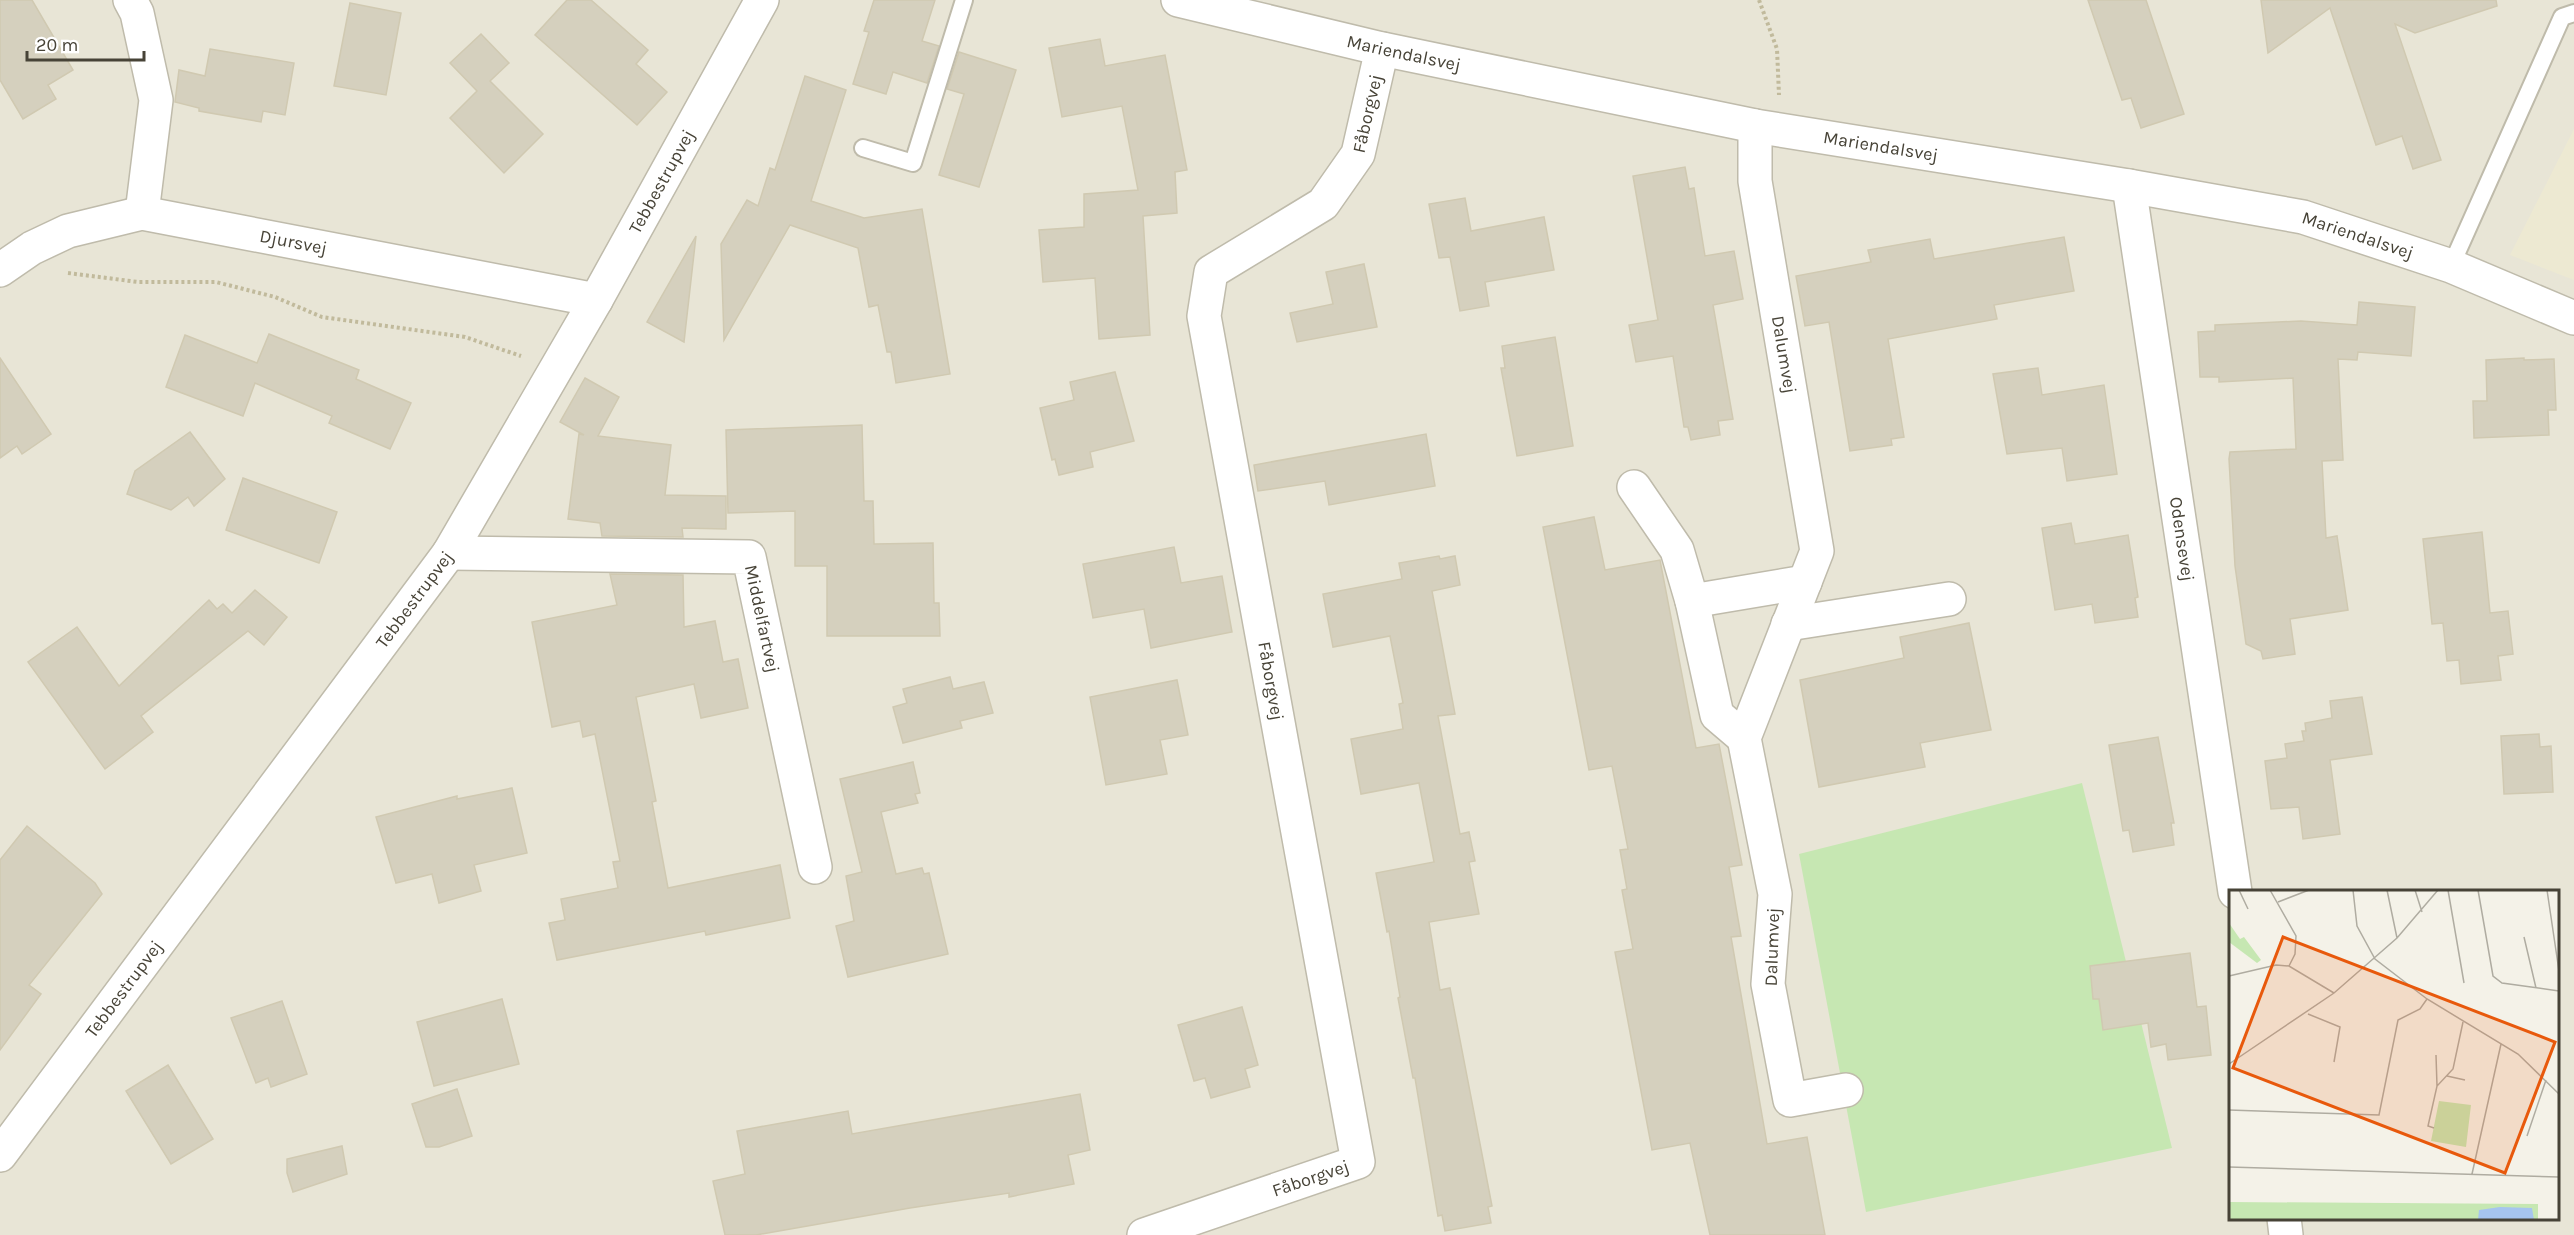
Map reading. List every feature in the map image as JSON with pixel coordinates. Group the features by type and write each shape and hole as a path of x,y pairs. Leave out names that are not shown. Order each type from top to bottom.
{"street":[{"path":"130,0 137,13 156,100 142,213"},
{"name":"Tebbestrupvej","path":"0,1155 449,553 596,300 762,0"},
{"name":"Mariendalsvej","path":"1178,0 1382,49 1768,128 2129,186 2303,217 2451,266 2574,318"},
{"name":"Fåborgvej","path":"1144,1235 1358,1162 1204,316 1211,272 1323,204 1358,154 1382,49"},
{"name":"Dalumvej","path":"1768,128 1755,181 1817,551 1744,738 1775,894 1768,984 1790,1100 1846,1090"},
{"name":"Odensevej","path":"2129,186 2235,890"},
{"name":"Djursvej","path":"0,270 32,248 68,231 142,213 596,300"},
{"path":"1634,487 1677,550 1692,601 1717,714 1744,738"},
{"name":"Middelfartvej","path":"449,553 749,557 815,867"},
{"path":"1692,601 1805,582"},
{"path":"1788,624 1949,599"},
{"path":"2284,1220 2286,1235"}],"lane":[{"path":"863,148 913,164 964,0"},
{"path":"2451,266 2562,17 2574,13"}],"path":[{"path":"1759,0 1777,49 1768,128"},
{"path":"32,248 52,271 138,282 216,282 275,297 322,317 465,338 557,368"}],"shaded area":[{"path":"0,0 2574,0 2574,1235 0,1235"},
{"path":"2574,129 2574,280 2510,255"}],"green space":[{"path":"2082,783 2172,1148 1866,1212 1799,854"}],"building":[{"path":"0,0 32,0 73,70 48,85 56,99 23,119 0,80"},
{"path":"567,0 591,0 648,50 636,64 667,92 637,125 535,35"},
{"path":"874,0 935,0 922,41 939,46 927,83 893,72 886,94 853,84 869,32 864,31"},
{"path":"2088,0 2146,0 2184,114 2141,128 2131,98 2122,100"},
{"path":"2261,0 2496,0 2497,6 2415,33 2395,24 2441,160 2413,169 2402,136 2376,145 2330,8 2268,53"},
{"path":"350,3 401,13 386,95 334,86"},
{"path":"481,34 509,63 490,81 543,134 504,173 450,118 477,91 450,63"},
{"path":"1100,39 1105,66 1165,55 1187,170 1175,172 1177,213 1143,216 1150,335 1099,339 1095,278 1043,282 1039,230 1084,227 1084,194 1138,190 1122,106 1062,117 1049,48"},
{"path":"210,49 294,63 285,115 263,111 261,122 199,111 199,108 175,102 179,70 205,76"},
{"path":"959,52 1016,70 979,187 939,175 964,94 947,89"},
{"path":"805,76 846,90 811,201 864,218 922,209 950,374 896,383 891,352 887,352 878,305 869,307 858,248 790,225 724,340 721,244 747,200 758,206 770,168 775,170"},
{"path":"1685,167 1689,189 1694,188 1705,256 1734,251 1743,299 1713,305 1733,419 1718,421 1720,435 1691,440 1688,427 1684,427 1673,356 1636,362 1629,325 1658,320 1633,176"},
{"path":"1465,198 1471,231 1544,217 1554,270 1485,282 1489,306 1460,311 1450,257 1439,258 1429,204"},
{"path":"696,236 684,342 647,322"},
{"path":"2064,237 2074,291 1994,305 1997,319 1888,339 1904,437 1891,439 1892,445 1850,451 1829,322 1805,326 1796,276 1871,262 1868,250 1930,239 1934,259"},
{"path":"1364,264 1377,327 1297,342 1290,313 1333,304 1326,272"},
{"path":"2359,302 2415,307 2411,356 2358,352 2357,360 2338,359 2343,460 2322,461 2326,538 2337,536 2348,610 2290,619 2295,654 2263,659 2261,651 2246,644 2235,566 2229,459 2230,452 2296,449 2293,378 2219,382 2219,377 2200,377 2198,332 2215,331 2215,325 2301,321 2357,325"},
{"path":"269,334 359,370 356,379 411,403 390,449 329,423 332,416 255,383 243,416 166,387 185,335 257,363"},
{"path":"1555,337 1573,446 1517,456 1501,368 1505,368 1502,346"},
{"path":"0,358 51,434 22,454 17,446 0,458"},
{"path":"2524,358 2524,360 2554,359 2556,410 2548,410 2549,435 2474,438 2473,401 2487,401 2486,360"},
{"path":"2038,368 2042,395 2104,385 2117,474 2067,481 2062,448 2007,454 1993,374"},
{"path":"1115,372 1134,441 1090,452 1093,467 1059,475 1055,459 1052,460 1040,408 1074,400 1070,382"},
{"path":"585,378 619,397 598,436 671,445 665,495 726,496 726,529 682,528 683,537 602,536 600,523 568,519 579,434 584,435 560,422"},
{"path":"862,425 864,501 873,501 874,544 933,543 934,603 939,603 940,636 827,636 827,566 795,566 795,511 728,513 726,430"},
{"path":"190,432 225,479 194,506 188,497 171,510 127,494 135,471"},
{"path":"1426,434 1435,486 1329,505 1325,481 1258,491 1254,465"},
{"path":"243,478 337,512 319,563 226,530"},
{"path":"1594,517 1605,570 1660,560 1696,748 1719,744 1742,865 1729,867 1741,936 1731,937 1767,1144 1807,1137 1825,1235 1710,1235 1690,1143 1652,1150 1615,952 1633,949 1622,890 1627,889 1620,850 1628,849 1612,766 1589,770 1543,527"},
{"path":"2071,523 2075,544 2128,535 2138,597 2135,598 2138,617 2095,623 2092,604 2055,610 2042,528"},
{"path":"2482,532 2490,613 2508,611 2513,654 2498,656 2501,680 2461,684 2459,660 2447,661 2443,623 2432,624 2423,539"},
{"path":"1174,547 1181,583 1222,576 1232,632 1151,648 1144,609 1093,618 1083,564"},
{"path":"1439,556 1440,559 1455,556 1460,585 1432,591 1455,714 1438,716 1460,834 1469,832 1475,861 1469,862 1479,914 1429,922 1440,990 1450,988 1492,1206 1488,1207 1491,1223 1445,1231 1442,1215 1438,1216 1415,1078 1413,1078 1398,998 1400,997 1389,931 1387,932 1376,873 1434,862 1419,783 1361,794 1351,739 1403,729 1399,704 1403,703 1390,636 1333,647 1323,594 1402,579 1399,563"},
{"path":"610,574 683,575 684,627 715,621 723,662 738,659 748,708 701,718 694,684 636,697 656,801 652,802 668,888 780,865 790,918 706,935 705,931 557,960 549,923 565,920 561,899 618,888 613,862 620,861 595,734 583,737 580,721 552,727 532,622 617,605"},
{"path":"255,590 287,617 264,645 248,631 141,716 153,732 105,769 28,662 77,627 119,686 209,600 217,609 223,604 232,613"},
{"path":"1969,623 1991,730 1920,743 1925,767 1819,787 1800,680 1904,658 1900,637"},
{"path":"950,677 953,689 984,682 993,713 960,721 962,728 903,743 893,707 907,703 903,689"},
{"path":"1177,680 1188,735 1160,740 1167,774 1106,785 1090,697"},
{"path":"2362,697 2372,754 2330,760 2340,834 2303,839 2299,807 2271,809 2265,761 2287,758 2285,744 2304,741 2302,731 2306,731 2305,723 2332,718 2330,701"},
{"path":"2539,734 2540,747 2551,746 2553,792 2504,794 2501,736"},
{"path":"2158,737 2174,823 2171,823 2174,845 2133,852 2129,830 2123,831 2109,745"},
{"path":"913,762 920,793 915,794 918,803 881,812 896,874 922,868 924,874 929,873 948,954 848,977 836,926 854,921 846,876 862,872 840,779"},
{"path":"512,788 527,853 474,865 481,891 439,903 432,874 396,883 376,817 457,796 457,799"},
{"path":"27,826 95,883 102,894 29,985 41,994 0,1050 0,860"},
{"path":"2190,953 2197,1007 2206,1006 2211,1055 2168,1060 2166,1044 2151,1047 2148,1023 2103,1030 2099,999 2093,999 2090,966"},
{"path":"502,999 519,1064 434,1086 417,1022"},
{"path":"282,1001 307,1074 271,1087 268,1078 256,1083 231,1018"},
{"path":"1242,1007 1258,1065 1245,1069 1250,1087 1211,1098 1205,1078 1194,1081 1178,1025"},
{"path":"168,1065 213,1139 171,1164 126,1091"},
{"path":"457,1089 472,1136 439,1147 426,1147 412,1104"},
{"path":"1080,1094 1090,1150 1068,1155 1074,1184 1009,1197 1009,1193 756,1235 725,1235 713,1181 745,1174 737,1131 848,1111 852,1134"},
{"path":"342,1146 347,1174 293,1192 287,1173 287,1159"}]}
